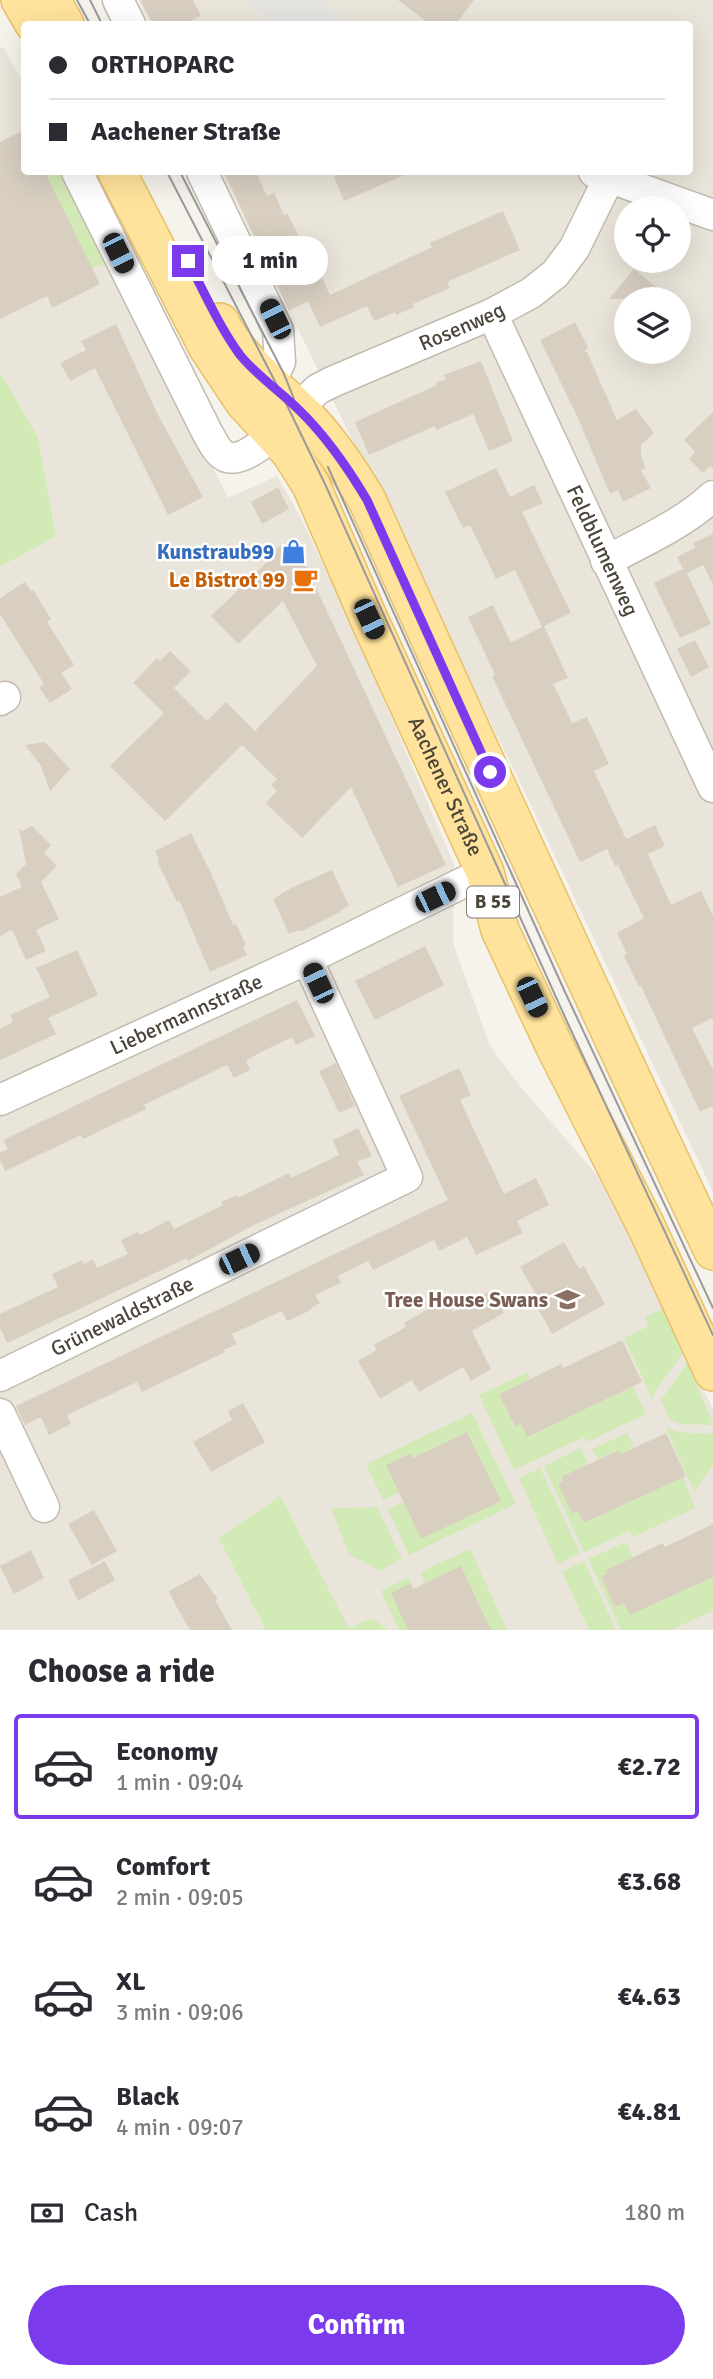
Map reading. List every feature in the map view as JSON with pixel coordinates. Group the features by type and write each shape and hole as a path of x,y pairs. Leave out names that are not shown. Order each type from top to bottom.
{"main road":[{"path":"20,0 32,21"},
{"path":"51,0 63,21"},
{"name":"Aachener Straße","path":"119,175 208,348 244,402 287,422 352,474 367,500 501,797 583,970 611,1038 713,1251"},
{"name":"Aachener Straße","path":"145,175 223,327 241,355 269,384 287,422 290,452 315,495 485,872 500,930 554,1045 646,1226 713,1372"},
{"path":"554,1045 558,1035 566,1028 583,1022 597,1025 611,1038"}],"street":[{"path":"118,0 128,21"},
{"path":"79,175 215,447 223,456 230,458 247,453 287,422"},
{"path":"203,175 278,330 280,362 269,384"},
{"path":"601,175 713,215"},
{"name":"Rosenweg","path":"287,422 318,390 332,382 492,314 531,293 555,274 574,249 601,175"},
{"name":"Feldblumenweg","path":"492,314 713,787"},
{"path":"606,561 659,534 713,496"},
{"name":"Liebermannstraße","path":"0,1100 307,959 485,872"},
{"name":"Grünewaldstraße","path":"0,1376 407,1177 307,959"},
{"path":"0,1414 44,1507"}],"shaded area":[{"path":"138,0 713,0 713,1192 519,780 222,175 693,175 693,21 148,21"},
{"path":"245,0 325,0 342,21 271,21"},
{"path":"3,47 21,79 21,175 69,175 228,498 277,476 300,516 349,619 454,864 453,943 490,1046 520,1086 597,1175 629,1229 713,1410 713,1630 0,1630 0,567 56,535 38,437 0,372 0,48"}],"green space":[{"path":"53,175 68,175 112,263 92,268 48,178"},
{"path":"0,372 38,437 56,536 0,567"},
{"path":"663,1309 683,1353 655,1392 653,1400 624,1338 649,1326 645,1317"},
{"path":"687,1363 713,1425 682,1424 670,1420 661,1400"},
{"path":"528,1372 530,1378 505,1391 506,1395 501,1398 514,1427 521,1424 527,1436 633,1387 646,1414 587,1442 584,1437 514,1470 479,1395"},
{"path":"472,1413 516,1504 409,1555 388,1510 403,1502 421,1538 500,1500 467,1432 413,1458 410,1453 387,1464 399,1492 383,1500 366,1464"},
{"path":"666,1428 679,1432 713,1434 713,1465 694,1492"},
{"path":"627,1433 634,1447 621,1454 619,1450 598,1459 592,1449"},
{"path":"581,1448 588,1464 562,1477 563,1481 558,1484 572,1513 578,1511 585,1523 683,1477 695,1508 633,1537 629,1531 584,1552 544,1466"},
{"path":"540,1468 580,1553 558,1564 519,1478"},
{"path":"280,1496 349,1628 372,1618 388,1630 266,1630 219,1538"},
{"path":"377,1507 402,1559 380,1571 349,1554 331,1508"},
{"path":"626,1542 633,1557 606,1570 607,1574 601,1577 615,1607 624,1603 630,1615 713,1577 713,1611 671,1630 621,1630 588,1559"},
{"path":"470,1549 507,1630 491,1630 461,1566 425,1583 420,1572"},
{"path":"584,1561 616,1630 589,1630 562,1572"},
{"path":"408,1577 411,1583 408,1630 399,1630 381,1591"}],"building":[{"path":"140,0 193,0 201,16 190,21 151,21"},
{"path":"398,0 474,0 458,21 426,21"},
{"path":"21,132 21,175 46,175 100,284 52,308 47,296 0,319 0,142"},
{"path":"225,175 257,175 267,196 274,193 309,257 312,255 330,295 432,247 430,243 503,211 520,250 447,282 450,288 413,304 414,307 374,321 367,306 320,327 308,301 289,311"},
{"path":"339,175 404,175 344,201 334,177"},
{"path":"631,273 639,273 656,287 619,287"},
{"path":"575,322 588,347 584,352 587,352 617,420 636,409 654,433 641,445 641,457 646,468 641,470 651,488 623,502 618,490 610,494 578,418 540,340"},
{"path":"116,324 157,413 203,497 168,515 95,368 70,381 60,363 86,350 81,341"},
{"path":"481,361 513,441 489,451 473,414 436,430 435,426 369,455 355,422 437,385 436,383 446,379 444,375"},
{"path":"713,412 713,469 710,466 703,473 689,459 695,452 684,440"},
{"path":"496,468 510,497 534,485 543,503 522,512 571,613 542,627 515,570 496,579 470,525 463,528 445,492"},
{"path":"278,487 289,509 262,524 251,502"},
{"path":"713,534 713,585 703,565 687,573 711,624 680,638 654,583 683,569 677,557 695,548 693,543"},
{"path":"281,545 285,553 297,547 446,865 398,887 351,787 302,838 266,803 277,791 271,785 277,779 242,745 165,821 110,766 164,713 133,683 157,658 160,661 170,651 191,671 174,688 207,721 226,702 255,731 317,666 283,601 238,644 211,616"},
{"path":"25,582 51,619 47,622 74,665 61,673 72,689 50,703 39,687 44,684 0,614 0,598"},
{"path":"493,605 511,643 544,626 568,678 553,684 572,723 587,717 609,764 594,771 626,839 655,825 665,846 648,854 671,905 701,891 713,916 713,1018 692,1028 713,1070 713,1106 700,1112 641,986 639,987 624,956 627,954 617,933 644,918 618,865 615,866 607,849 580,862 492,676 495,675 468,617"},
{"path":"695,640 709,667 691,677 677,649"},
{"path":"45,742 70,769 50,791 41,766 25,745"},
{"path":"32,826 51,845 44,853 57,866 41,882 59,919 36,930 46,951 26,960 12,930 0,936 0,897 22,887 16,874 26,864 19,828 22,831"},
{"path":"191,833 233,925 236,924 246,945 243,946 247,955 210,972 179,900 177,902 157,861 159,860 155,851"},
{"path":"332,870 349,906 300,932 299,930 289,934 273,899"},
{"path":"425,946 444,985 375,1020 355,981"},
{"path":"77,950 98,995 48,1018 56,1034 0,1060 0,1029 13,1022 10,1015 50,997 36,968"},
{"path":"297,1000 315,1036 296,1045 292,1037 259,1053 246,1061 250,1070 234,1078 227,1065 144,1105 146,1109 83,1139 81,1135 5,1171 0,1153 8,1149 3,1140"},
{"path":"336,1063 355,1106 339,1113 319,1071"},
{"path":"459,1068 471,1095 460,1100 504,1194 536,1178 549,1205 517,1221 523,1233 476,1255 467,1237 439,1251 434,1240 373,1270 368,1261 338,1276 341,1283 315,1295 320,1303 311,1310 287,1321 282,1311 232,1334 237,1344 224,1350 225,1352 142,1392 137,1382 67,1415 71,1424 49,1435 41,1417 25,1425 16,1406 448,1200 399,1096"},
{"path":"358,1128 372,1156 357,1162 364,1175 252,1226 188,1261 187,1258 7,1343 0,1328 0,1314 58,1287 52,1274 82,1260 84,1264 93,1259 97,1268 128,1254 121,1240 138,1232 140,1235 169,1220 174,1229 223,1205 221,1202 237,1195 238,1198 289,1173 291,1178 339,1155 333,1140"},
{"name":"Tree House Swans","path":"564,1242 579,1269 584,1266 605,1304 552,1334 531,1296 535,1293 520,1267"},
{"path":"492,1290 504,1313 472,1331 491,1369 471,1381 463,1367 419,1392 412,1380 380,1399 358,1361 377,1350 374,1345 406,1327 404,1323 446,1299 453,1312"},
{"path":"622,1340 642,1382 527,1437 521,1424 515,1427 499,1394 561,1364 563,1368"},
{"path":"243,1403 265,1442 211,1472 193,1442 232,1420 228,1411"},
{"path":"467,1432 501,1501 421,1539 386,1465 411,1453 413,1458"},
{"path":"666,1433 686,1476 584,1523 578,1511 572,1514 558,1484 563,1481 561,1477 619,1450 621,1454"},
{"path":"94,1510 117,1551 92,1565 68,1524"},
{"path":"713,1524 713,1577 630,1615 624,1603 615,1607 601,1577 607,1574 606,1570 663,1543 665,1547"},
{"path":"31,1550 44,1578 14,1594 0,1566"},
{"path":"105,1561 115,1580 78,1601 68,1580"},
{"path":"461,1566 491,1630 408,1630 391,1593 411,1583 413,1589"},
{"path":"200,1574 217,1598 216,1602 232,1630 190,1630 175,1604 169,1591"}],"tram line":[{"path":"77,0 88,21"},
{"path":"90,0 100,21"},
{"path":"169,175 325,484 569,1026 713,1335"},
{"path":"182,175 284,374 294,399"},
{"path":"328,467 565,992 713,1308"}],"place":[{"name":"Kunstraub99","path":"294,552"},
{"name":"Le Bistrot 99","path":"305,580"},
{"name":"Tree House Swans","path":"568,1300"}],"route":[{"path":"188,261 241,355 299,410 352,474 367,500 490,772"}]}
